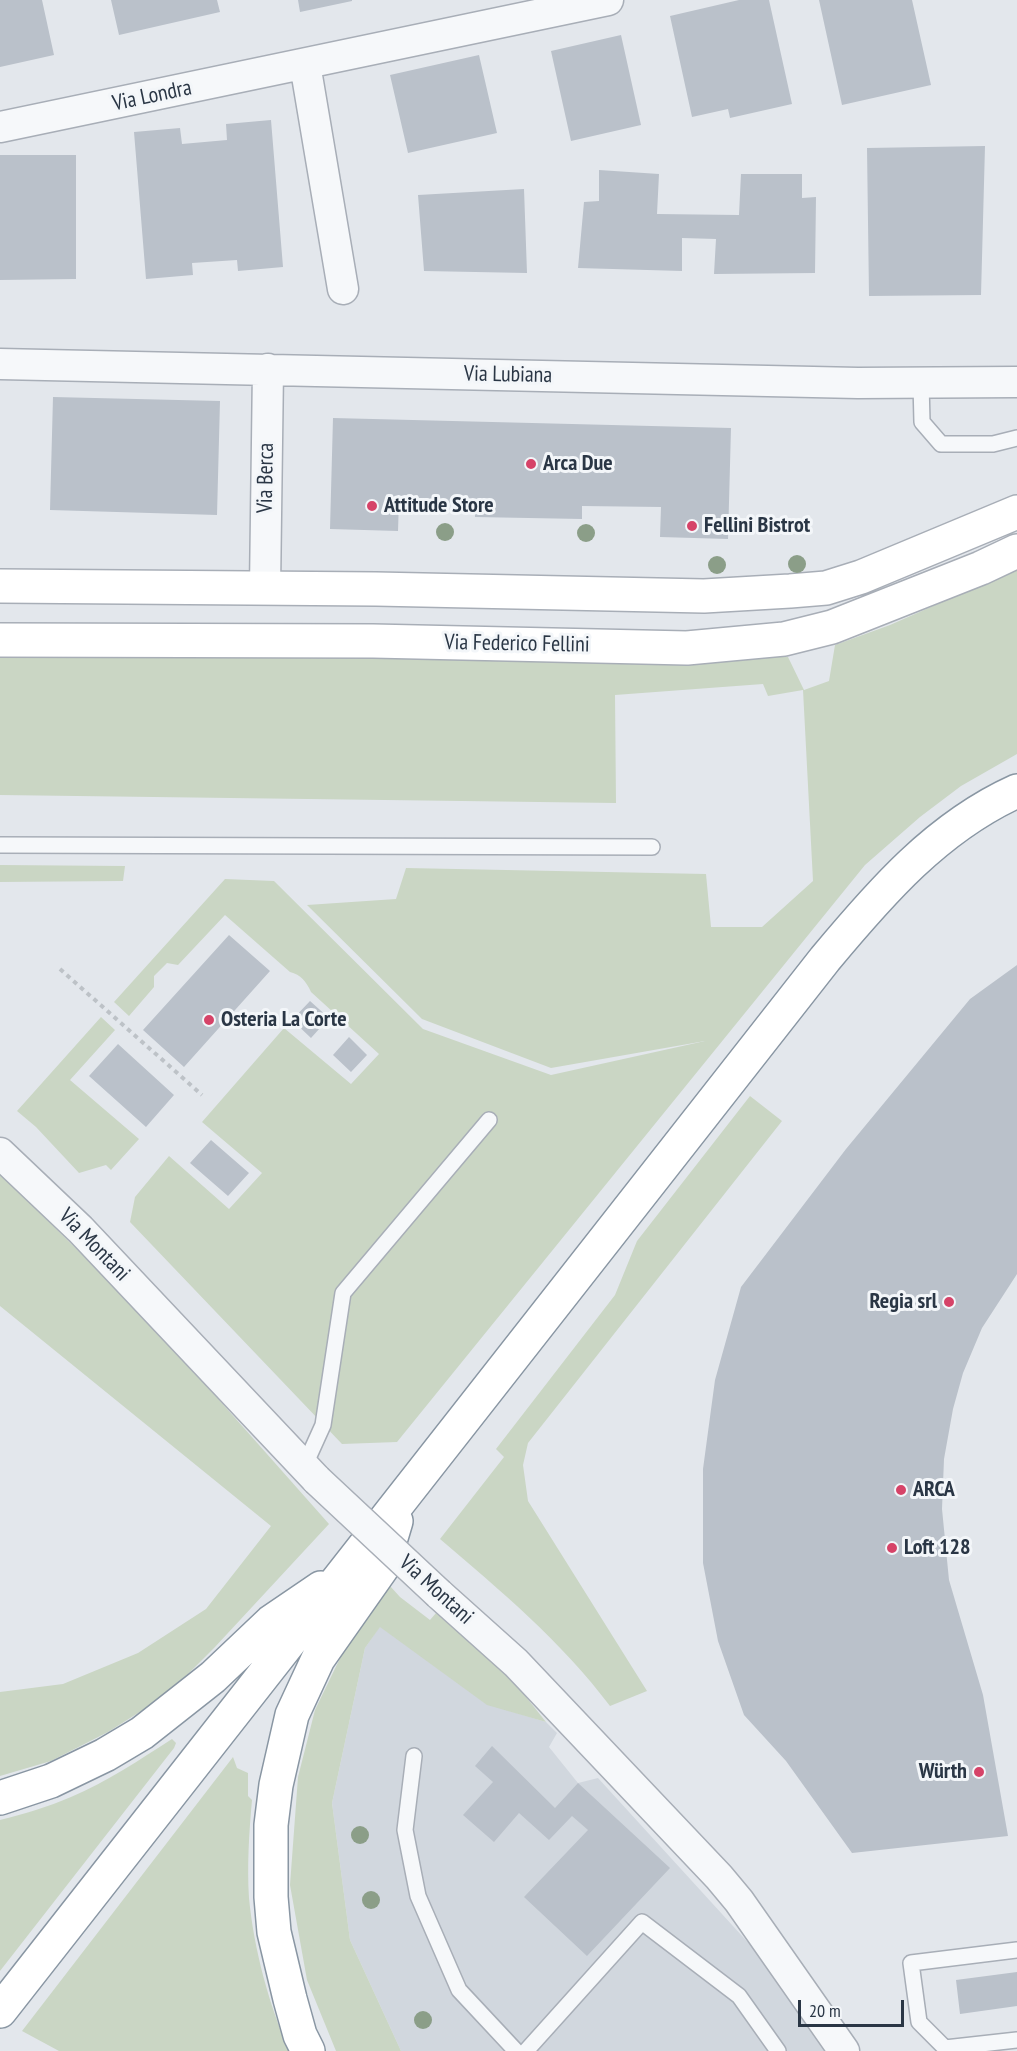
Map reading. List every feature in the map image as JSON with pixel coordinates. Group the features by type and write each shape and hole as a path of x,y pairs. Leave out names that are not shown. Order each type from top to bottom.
{"main road":[{"path":"0,585 704,596 826,588 861,577 1017,512"},
{"name":"Via Federico Fellini","path":"0,640 373,641 687,648 784,639 832,627 1017,551"},
{"path":"0,2011 864,912 905,869 930,847 960,824 1017,791"},
{"path":"308,2051 300,2035 274,1932 271,1898 271,1825 276,1785 292,1715 318,1659 382,1568 402,1499"},
{"path":"0,1798 51,1781 105,1755 142,1733 213,1677 272,1622 347,1570"}],"street":[{"name":"Via Londra","path":"0,127 608,0"},
{"path":"305,64 342,289"},
{"name":"Via Lubiana","path":"0,364 921,383 1017,382"},
{"name":"Via Berca","path":"264,588 268,369"},
{"name":"Via Montani","path":"0,1153 80,1229 311,1473 516,1663 719,1877 739,1901 844,2051"}],"lane":[{"path":"921,383 922,422 941,444 993,444 1017,438"},
{"path":"0,845 652,847"},
{"path":"311,1473 323,1425 343,1293 489,1120"},
{"path":"414,1756 405,1830 418,1896 459,1990 516,2051"},
{"path":"526,2051 642,1922 739,1996 778,2051"},
{"path":"1017,1950 911,1963 919,2022 945,2048 1017,2040"}],"path":[{"path":"60,969 202,1095"}],"shaded area":[{"path":"380,1626 487,1704 546,1722 557,1733 549,1747 578,1783 598,1778 753,1948 825,2051 401,2051 350,1940 332,1803 365,1648"}],"green space":[{"path":"1017,569 1017,754 961,786 920,817 865,865 397,1442 342,1444 130,1222 135,1197 169,1156 229,1209 262,1173 202,1122 284,1028 351,1084 379,1054 311,992 303,979 290,972 225,915 178,965 167,963 154,976 154,987 129,1016 114,1002 225,879 274,881 423,1029 551,1075 705,1041 551,1068 422,1019 307,905 396,899 406,868 706,874 711,927 762,927 813,881 803,690 768,696 763,684 615,695 616,803 0,795 0,656 788,657 804,690 829,681 835,645 890,625"},
{"path":"0,865 125,866 123,881 0,882"},
{"path":"101,1017 115,1030 70,1080 139,1139 111,1170 106,1165 79,1173 36,1127 17,1111"},
{"path":"750,1096 782,1121 528,1443 523,1465 528,1501 647,1691 610,1706 572,1660 551,1639 440,1539 504,1457 496,1449 615,1295 637,1241"},
{"path":"0,1173 150,1322 329,1524 215,1647 187,1675 146,1708 108,1732 51,1761 0,1776 0,1692 63,1684 138,1653 206,1609 271,1526 0,1306"},
{"path":"390,1586 400,1597 430,1620 436,1613 511,1678 546,1722 487,1705 380,1627 365,1648 332,1803 350,1940 401,2051 336,2051 307,1980 290,1885 298,1777 315,1710 343,1652"},
{"path":"172,1739 176,1743 174,1748 0,1971 0,1820 62,1801 97,1785"},
{"path":"233,1757 237,1768 248,1773 248,1796 252,1800 248,1874 255,1937 269,1996 289,2051 59,2051 22,2031"}],"building":[{"path":"0,0 42,0 54,55 0,67"},
{"path":"111,0 217,0 220,12 119,35"},
{"path":"298,0 352,0 352,1 300,12"},
{"path":"739,0 769,0 792,104 730,118 728,109 692,117 670,16"},
{"path":"819,0 912,0 931,85 842,105"},
{"path":"621,35 641,125 571,141 551,51"},
{"path":"479,55 497,133 408,153 390,75"},
{"path":"271,120 283,267 238,271 237,260 192,263 193,275 146,279 134,132 180,128 182,144 227,140 226,124"},
{"path":"985,146 981,295 869,296 867,148"},
{"path":"0,155 76,155 76,279 0,280"},
{"path":"599,170 659,174 657,214 739,215 741,174 802,174 802,198 816,197 815,273 714,274 716,239 682,238 682,271 578,268 584,202 599,201"},
{"path":"524,189 527,273 424,271 418,195"},
{"path":"53,397 220,401 217,515 50,510"},
{"name":"Arca Due","path":"333,418 731,428 728,539 660,537 661,507 582,506 582,519 475,517 475,504 399,500 398,531 330,529"},
{"path":"229,935 270,971 184,1067 143,1030"},
{"path":"1017,965 1017,1274 982,1328 963,1373 953,1409 944,1459 942,1509 949,1580 983,1695 1008,1836 852,1853 786,1761 744,1715 718,1641 703,1563 703,1469 715,1380 741,1287 846,1149 970,999"},
{"path":"310,1001 329,1018 311,1038 292,1020"},
{"path":"349,1037 367,1055 351,1072 333,1055"},
{"path":"118,1044 174,1095 146,1127 89,1076"},
{"path":"211,1140 249,1173 228,1196 190,1163"},
{"path":"492,1746 555,1808 578,1783 670,1868 587,1956 524,1897 588,1830 572,1816 549,1840 519,1813 494,1842 463,1815 493,1782 475,1766"},
{"path":"1017,1972 1017,2006 960,2014 956,1980"}],"place":[{"name":"Arca Due","path":"531,464"},
{"name":"Attitude Store","path":"372,506"},
{"name":"Fellini Bistrot","path":"692,526"},
{"name":"Osteria La Corte","path":"209,1020"},
{"name":"Regia srl","path":"949,1302"},
{"name":"ARCA","path":"901,1490"},
{"name":"Loft 128","path":"892,1548"},
{"name":"Würth","path":"979,1772"}]}
